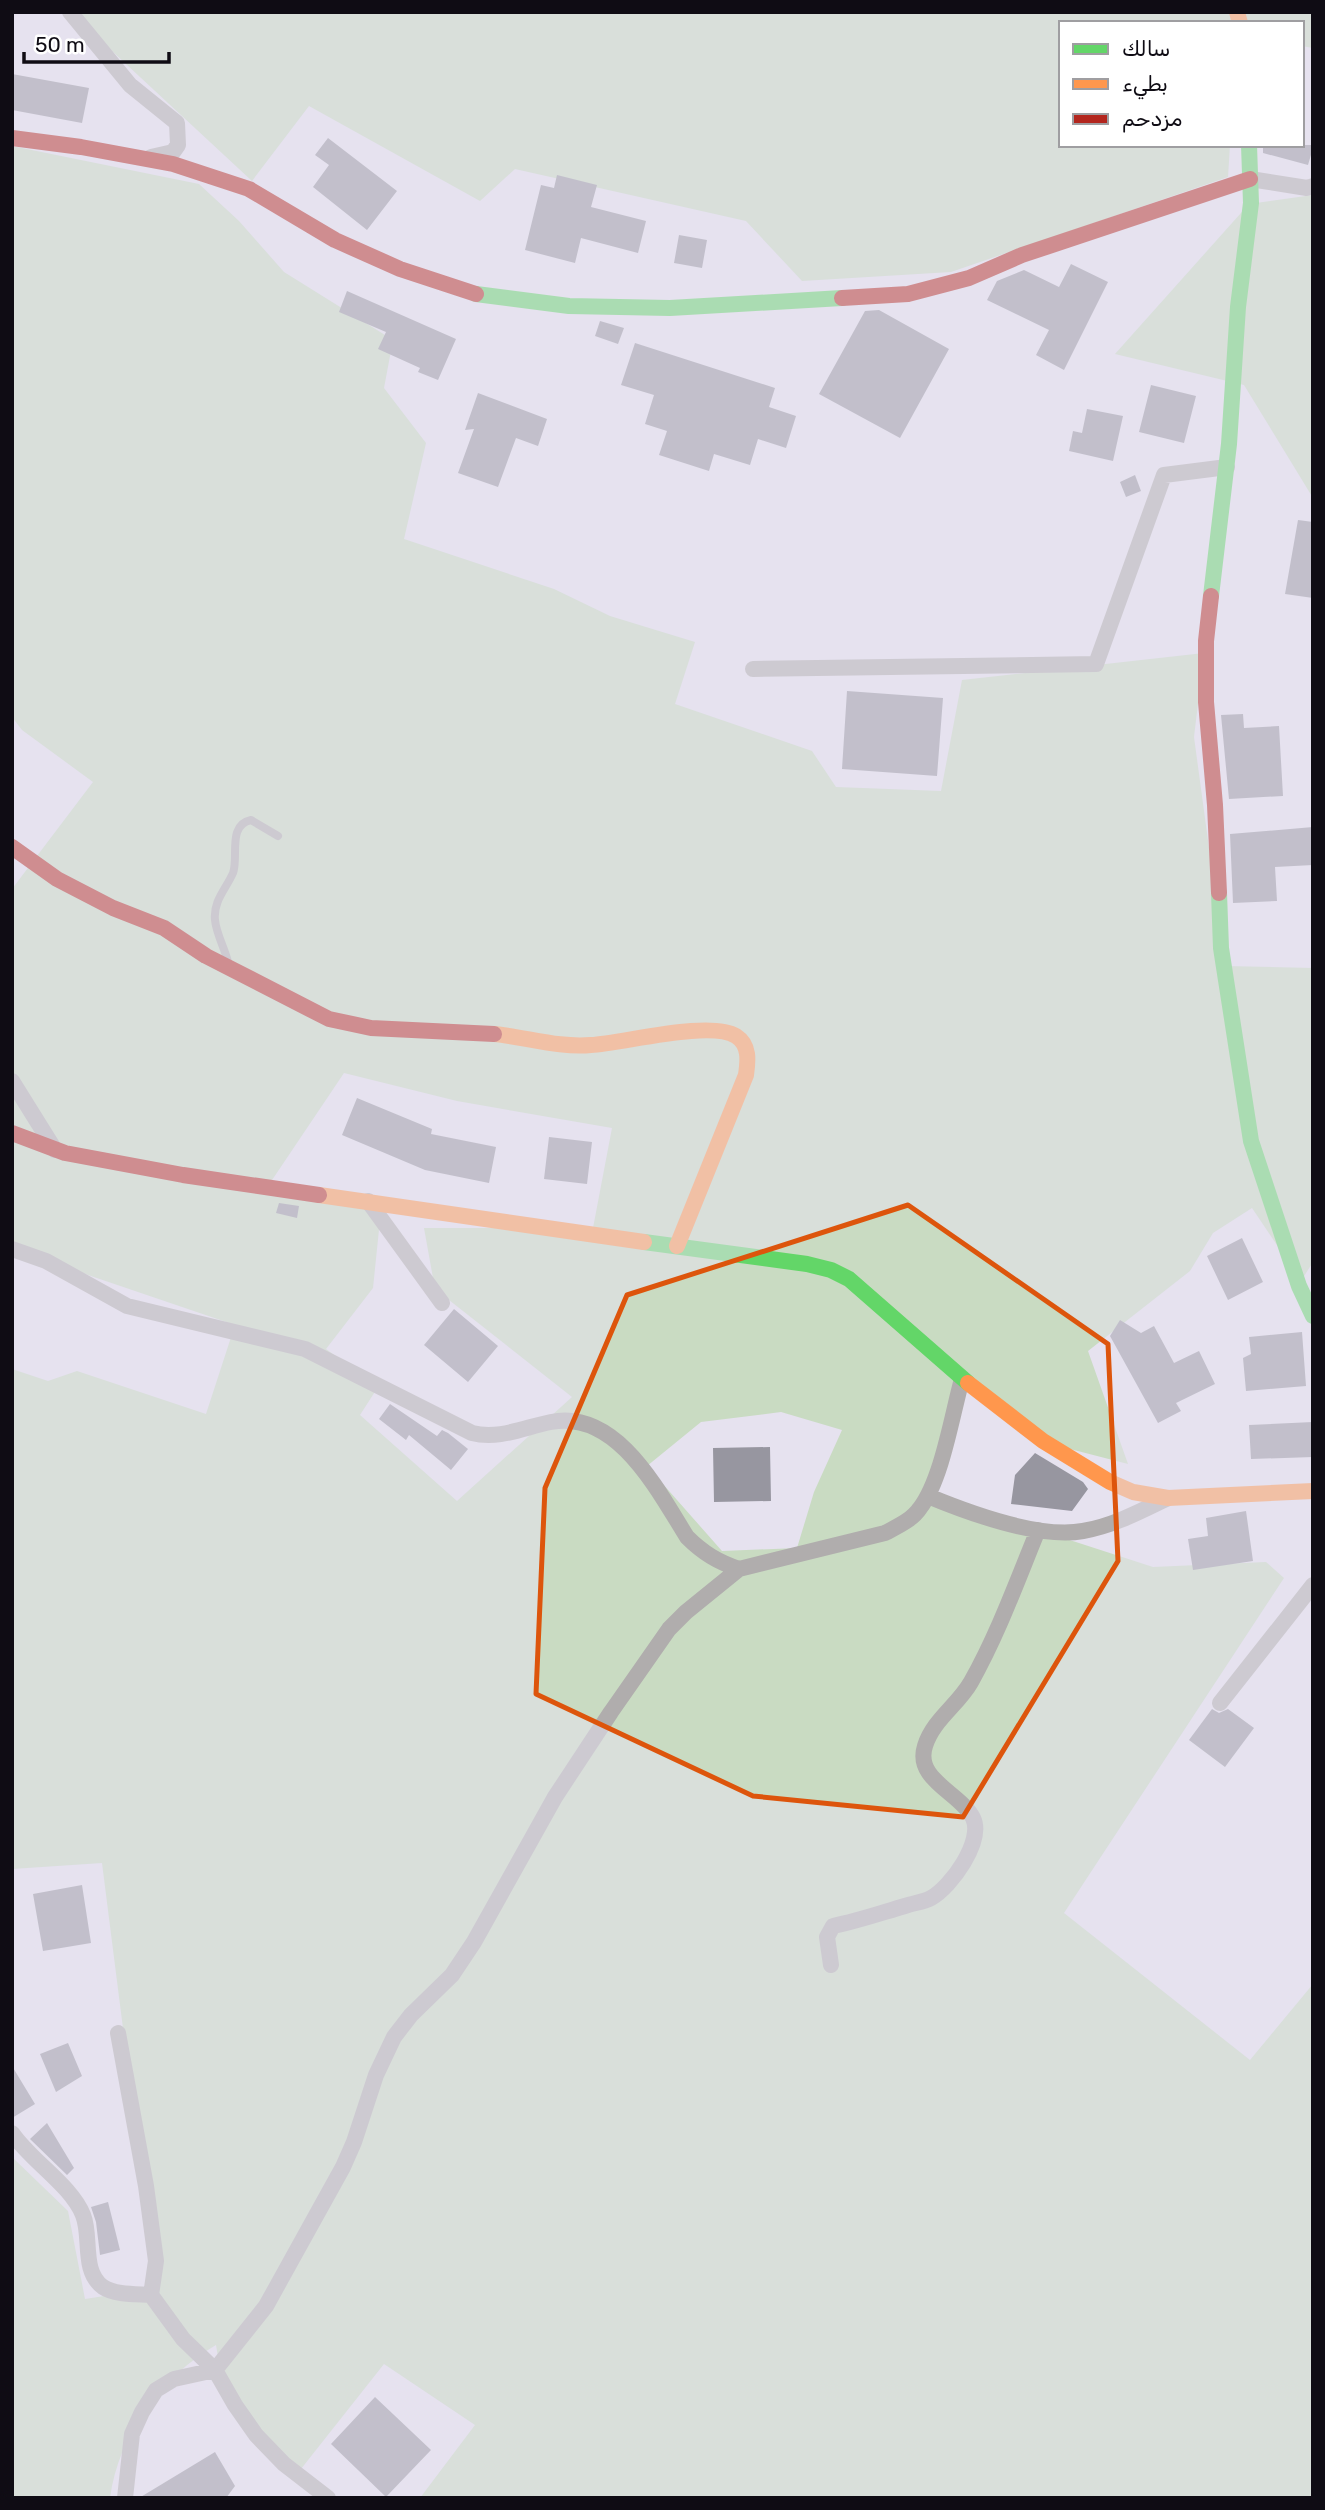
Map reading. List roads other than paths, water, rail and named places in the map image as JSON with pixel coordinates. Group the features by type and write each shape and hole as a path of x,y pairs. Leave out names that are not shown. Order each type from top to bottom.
{"street":[{"path":"70,12 130,85 177,123 180,137 173,152 145,159"},
{"path":"12,138 81,147 173,164 249,189 335,240 400,269 472,293 569,306 670,308 908,294 969,278 1022,255 1250,179 1307,188 1313,186"},
{"path":"1249,147 1251,203 1238,307 1227,467 1206,641 1206,702 1215,805 1221,948 1251,1141 1299,1286 1313,1316"},
{"path":"753,669 1096,664 1164,475 1227,467"},
{"path":"12,847 57,879 113,908 163,928 229,969 330,1019 361,1028 446,1031 593,1046 703,1031 727,1032 741,1039 747,1046 749,1057 747,1075 677,1246"},
{"path":"12,1081 55,1150"},
{"path":"12,1133 55,1150 171,1173 787,1260 831,1270 849,1279 868,1294 962,1379 1043,1441 1100,1477 1133,1492 1168,1498 1313,1491"},
{"path":"368,1201 442,1303"},
{"path":"12,1249 46,1261 127,1306 305,1349 472,1433 491,1436 553,1421 571,1420 598,1430 611,1437 636,1460 687,1537 696,1546 712,1559 739,1569"},
{"path":"125,2498 132,2434 156,2390 174,2379 215,2370 277,2288 343,2167 376,2075 394,2037 411,2015 452,1975 474,1942 555,1797 669,1629 695,1603 739,1569 885,1533 903,1524 919,1510 928,1496 962,1379"},
{"path":"928,1496 959,1509 1038,1530 1081,1532 1108,1525 1168,1498"},
{"path":"831,1965 827,1937 833,1926 931,1898 947,1884 970,1852 976,1832 973,1818 926,1768 923,1751 930,1733 962,1698 983,1661 1038,1530"},
{"path":"1220,1703 1313,1585"},
{"path":"118,2032 146,2186 156,2261 150,2295 183,2339 215,2370 256,2434 284,2464 328,2498"},
{"path":"12,2133 81,2211 90,2267 96,2280 111,2291 150,2295"}],"lane":[{"path":"229,969 214,919 218,899 234,871 236,835 241,824 251,820 278,836"}]}
